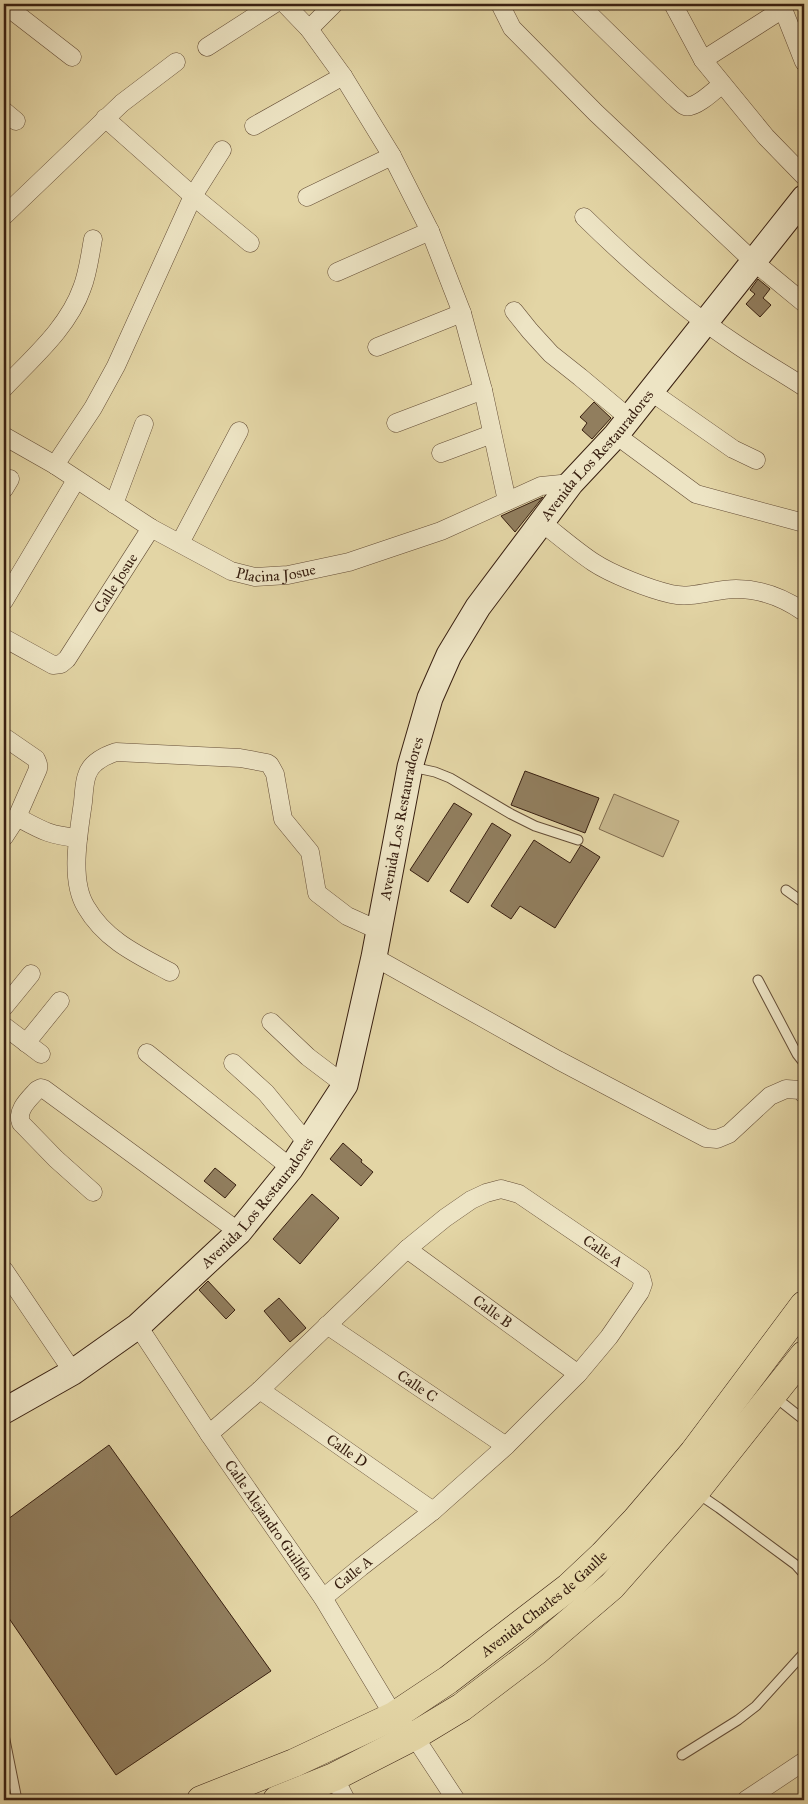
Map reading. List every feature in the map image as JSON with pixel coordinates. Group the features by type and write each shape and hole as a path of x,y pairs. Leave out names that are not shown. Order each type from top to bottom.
{"main road":[{"name":"Avenida Charles de Gaulle","path":"201,1800 294,1763 394,1716 448,1680 569,1587 636,1520 694,1452 804,1305"},
{"name":"Avenida Charles de Gaulle","path":"278,1800 329,1791 462,1707 536,1651 612,1586 695,1492 804,1355"}],"street":[{"path":"206,47 274,4"},
{"path":"286,4 309,29 343,76 392,156 430,231 462,313 483,390 507,501"},
{"path":"309,29 334,4"},
{"path":"500,4 512,28 596,114 753,261 804,303"},
{"path":"579,4 685,106 696,105 722,84"},
{"path":"673,4 703,60 766,137 804,176"},
{"path":"5,5 72,58"},
{"path":"703,60 782,6 804,62"},
{"path":"4,216 105,118 176,62"},
{"path":"254,126 343,76"},
{"path":"105,118 193,196 250,243"},
{"path":"55,465 93,408 116,366 193,196 222,150"},
{"path":"307,197 392,156"},
{"name":"Avenida Los Restauradores","path":"4,1411 73,1372 138,1326 238,1232 291,1168 345,1085 374,957 410,767 430,698 449,655 478,607 570,483 623,427 804,198"},
{"path":"584,217 626,258 705,322 734,343 804,387"},
{"path":"337,272 430,231"},
{"path":"4,388 54,334 72,311 82,288 93,239"},
{"path":"514,311 551,354 623,427 696,494 804,522"},
{"path":"377,347 462,313"},
{"path":"396,423 483,390"},
{"path":"650,392 733,449 756,460"},
{"path":"114,504 144,424"},
{"path":"180,543 239,431"},
{"path":"442,453 492,434"},
{"name":"Placina Josue","path":"4,436 55,465 151,528 231,571 255,577 288,574 349,562 441,531 540,486 570,483"},
{"path":"4,601 76,480"},
{"path":"541,522 594,563 635,582 672,594 701,594 736,589 769,594 790,602 804,612"},
{"name":"Calle Josue","path":"4,638 53,665 60,664 67,659 151,528"},
{"path":"4,737 36,758 38,764 38,769 8,828 78,838"},
{"path":"170,972 121,946 98,925 84,906 77,884 78,838 87,775 104,756 116,752 240,758 270,765 275,774 283,819 310,852 317,893 347,916 378,930"},
{"path":"374,957 558,1060 706,1138 718,1139 729,1134 770,1096 786,1089 800,1090 804,1094"},
{"path":"4,1007 31,974"},
{"path":"26,1043 60,1001"},
{"path":"271,1022 308,1057 345,1085"},
{"path":"4,1026 41,1054"},
{"path":"147,1053 291,1168"},
{"path":"233,1063 266,1092 307,1143"},
{"path":"93,1192 56,1160 21,1123 20,1111 37,1090 44,1089 238,1232"},
{"name":"Calle A","path":"209,1434 260,1390 407,1249 471,1200 486,1192 500,1189 519,1194 641,1277 643,1284 640,1292 609,1337 578,1374 506,1446 433,1511 323,1598"},
{"name":"Calle B","path":"407,1249 578,1374"},
{"path":"4,1270 73,1372"},
{"name":"Calle C","path":"327,1325 506,1446"},
{"name":"Calle Alejandro Guillén","path":"138,1326 209,1434 323,1598 394,1716 414,1736 456,1800"},
{"name":"Calle D","path":"260,1390 433,1511"},
{"path":"746,1800 804,1762"}],"lane":[{"path":"410,767 435,772 450,778 535,826 578,840"},
{"path":"786,890 804,903"},
{"path":"758,980 797,1054 804,1063"},
{"path":"772,1395 803,1415"},
{"path":"695,1492 796,1565 804,1574"},
{"path":"682,1755 738,1720 756,1706 804,1653"},
{"path":"4,1735 17,1800"}],"shaded area":[{"path":"614,794 679,821 663,857 599,829"}],"building":[{"path":"758,279 770,289 763,298 771,305 760,317 746,304 755,294 750,290"},
{"path":"594,402 611,418 592,439 582,430 587,423 580,417"},
{"path":"543,497 515,532 501,516"},
{"path":"525,771 599,798 585,833 511,805"},
{"path":"454,803 472,814 428,882 410,870"},
{"path":"492,823 511,835 468,903 450,891"},
{"path":"534,840 570,863 581,845 600,857 555,928 520,906 511,919 491,906"},
{"path":"343,1143 373,1172 361,1186 330,1159"},
{"path":"215,1168 236,1185 225,1198 204,1181"},
{"path":"312,1194 339,1218 300,1264 273,1239"},
{"path":"208,1281 235,1310 226,1319 199,1290"},
{"path":"279,1298 306,1328 290,1342 264,1311"},
{"path":"109,1445 271,1671 116,1775 4,1611 4,1522"}]}
